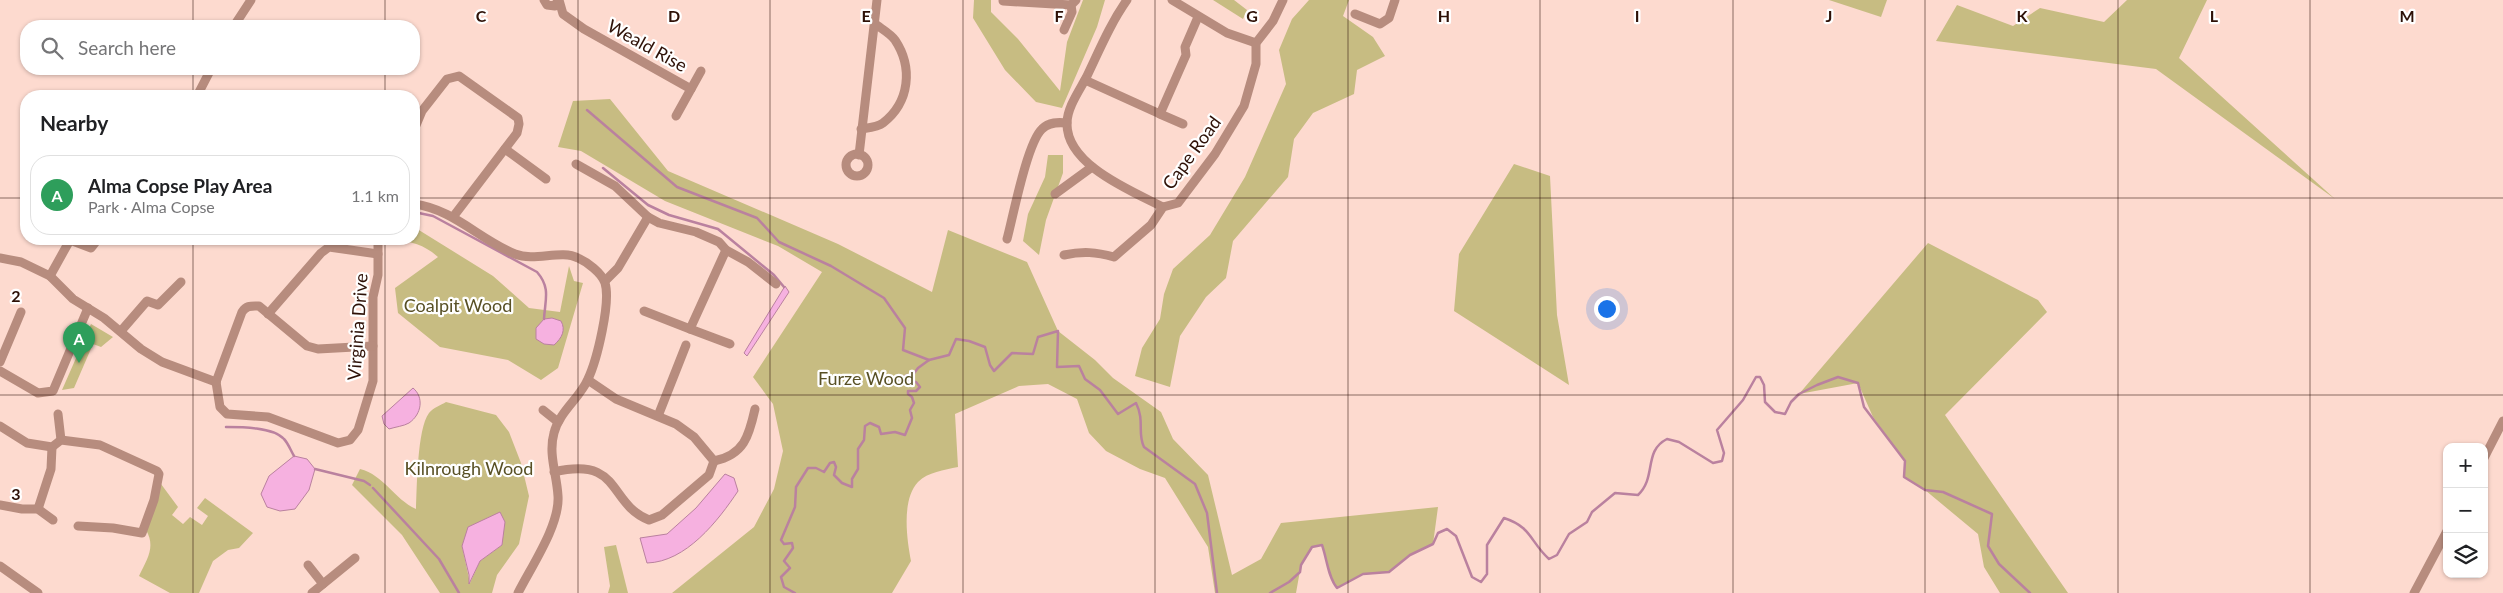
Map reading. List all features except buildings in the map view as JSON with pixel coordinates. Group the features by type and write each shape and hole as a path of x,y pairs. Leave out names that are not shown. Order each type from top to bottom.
{"street":[{"path":"238,20 251,0"},
{"name":"Weald Rise","path":"546,3 555,6 558,0"},
{"name":"Weald Rise","path":"558,0 563,14"},
{"path":"859,154 877,0"},
{"path":"1127,0 1116,16 1072,106 1067,123 1069,138 1078,154 1092,167 1163,207"},
{"path":"1172,0 1227,33 1256,43 1273,22 1283,0"},
{"path":"1355,14 1380,24 1389,18 1395,0"},
{"path":"1003,1 1074,3 1064,30"},
{"name":"Weald Rise","path":"546,3 593,34 691,89"},
{"path":"1160,114 1186,55 1184,47 1198,17"},
{"path":"861,130 882,124 900,102 907,83 907,64 894,38 874,24"},
{"name":"Cape Road","path":"1064,255 1079,252 1097,252 1114,257 1151,225 1163,207 1178,203 1215,154 1244,106 1256,64 1256,43"},
{"name":"Weald Rise","path":"676,116 701,71"},
{"path":"200,90 208,75"},
{"path":"420,116 447,79 459,76 518,118 517,133 453,217"},
{"path":"1084,80 1183,124"},
{"path":"1007,239 1023,175 1041,129 1054,122 1067,123"},
{"path":"505,149 546,179"},
{"path":"576,164 615,186 648,217 659,223 696,232 719,242 726,250 748,262 776,284"},
{"path":"1055,194 1092,167"},
{"path":"420,205 428,206 453,217 515,254 539,258 566,255 577,257 598,272 605,281 607,293 600,340 588,380 558,422 554,433 552,450 558,498 556,516 518,593"},
{"path":"605,281 618,268 648,217"},
{"path":"50,276 66,245"},
{"path":"82,245 91,248 93,245"},
{"name":"Virginia Drive","path":"216,382 220,407 227,414 262,416 338,443 350,440 358,430 373,381 373,297 378,275 378,245"},
{"path":"268,314 321,254 329,248 378,254"},
{"path":"690,329 726,250"},
{"path":"0,258 21,262 50,276 73,299 121,331 141,349 162,362 210,382 216,382 245,307 259,306 307,346 336,349 373,346"},
{"path":"121,331 147,301 158,305 181,282"},
{"path":"0,371 38,393 53,391 88,308"},
{"path":"644,311 730,344"},
{"path":"0,362 21,312"},
{"path":"658,416 686,345"},
{"path":"588,380 616,399 676,424 694,437 714,461"},
{"path":"714,461 730,458 743,445 755,409"},
{"path":"543,410 558,422"},
{"path":"58,414 61,440"},
{"path":"2488,450 2503,421"},
{"path":"0,426 27,443 52,447 61,440 100,445 157,471 159,474 154,500 142,533"},
{"path":"38,509 51,469 52,447"},
{"path":"554,472 583,468 607,477 637,516 649,520 662,515 709,475 714,461"},
{"path":"0,505 22,509 38,509 53,520"},
{"path":"78,526 113,528 142,533 148,540"},
{"path":"2414,593 2446,533"},
{"path":"312,593 355,558"},
{"path":"308,565 323,584"},
{"path":"0,566 38,593"}],"green space":[{"path":"974,0 991,0 991,12 1018,39 1060,91 1067,42 1083,0 1105,0 1097,27 1062,108 1036,102 1005,70 973,18"},
{"path":"1213,0 1234,0 1247,10 1243,19"},
{"path":"1309,0 1349,0 1343,16 1373,37 1385,56 1357,70 1354,94 1313,113 1294,139 1288,177 1233,241 1226,278 1206,297 1180,336 1170,387 1135,376 1142,348 1160,319 1164,294 1173,269 1210,235 1245,177 1286,84 1279,50 1292,19"},
{"path":"1829,0 1887,0 1881,17"},
{"path":"2127,0 2207,0 2179,58 2335,199 2156,69 1936,41 1957,5 2013,26 2040,8 2104,22"},
{"name":"Furze Wood","path":"610,99 668,171 838,244 932,292 948,230 1027,262 1058,331 1095,360 1113,378 1161,412 1173,439 1208,475 1232,575 1261,559 1281,523 1438,507 1433,544 1410,555 1389,572 1363,574 1337,588 1330,573 1322,545 1313,547 1301,565 1296,593 1215,593 1208,547 1165,478 1140,469 1106,451 1089,433 1077,399 1048,384 1019,386 955,414 958,467 926,476 918,482 913,490 907,509 908,542 911,561 892,593 672,593 754,527 774,489 783,451 773,404 753,377 822,272 778,246 665,201 581,151 558,147 573,101"},
{"path":"1048,155 1063,155 1063,173 1046,220 1039,255 1023,241 1028,214 1045,177"},
{"path":"1514,164 1550,176 1557,315 1569,385 1454,311 1459,254"},
{"name":"Coalpit Wood","path":"420,231 493,276 529,308 560,312 569,266 574,281 583,283 558,368 541,380 508,360 440,347 398,313 395,288 438,257 417,245 420,245"},
{"path":"1928,243 2038,300 2047,312 1945,415 2068,593 2000,593 1984,567 1978,534 1925,490 1904,477 1905,461 1873,417 1858,383 1799,394"},
{"path":"91,324 113,337 101,347 93,344 74,388 62,390"},
{"name":"Kilnrough Wood","path":"446,402 496,415 509,432 521,463 529,496 519,544 497,575 492,593 440,593 402,535 352,485 360,469 368,472 376,476 408,505 416,509 418,459 425,421 429,413","holes":["502,545 480,561 470,583 462,546"]},
{"path":"161,484 178,507 172,515 183,524 190,517 202,525 208,516 197,508 205,498 253,533 239,548 228,550 213,561 199,593 170,593 139,576 149,553 150,542 146,530"},
{"path":"616,545 628,593 608,593 610,586 604,547"}],"shaded area":[{"path":"785,286 789,292 747,356 744,353"},
{"path":"552,318 561,321 562,334 554,345 544,344 536,339 536,328 544,319"},
{"path":"413,388 417,392 420,401 417,415 409,423 389,429 384,424 382,416"},
{"path":"294,456 307,459 315,469 309,490 295,509 280,511 267,507 261,494 269,476"},
{"path":"725,474 734,478 738,491 711,527 688,548 675,556 647,563 640,538 667,534 696,508"},
{"path":"500,512 505,522 502,545 480,561 469,584 469,575 462,546 468,527"}],"waterway":[{"path":"587,110 677,187 757,218 779,242 831,266 884,298 905,328 903,350 929,360"},
{"path":"603,168 648,205 669,215 718,229 774,275 784,287"},
{"path":"420,213 433,216 537,272 546,289 544,319"},
{"path":"795,593 784,587 781,577 790,568 784,561 793,548 792,543 784,544 781,540 795,507 796,487 808,468 816,468 824,472 830,463 834,462 836,467 834,475 842,483 852,487 852,479 858,469 858,449 864,440 865,426 870,423 879,427 881,434 895,432 905,435 912,418 910,410 914,403 908,391 916,391 920,387 916,382 902,381 902,378 907,375 912,376 918,368 929,360 949,355 956,339 969,341 985,347 990,365 994,371 1012,353 1033,354 1038,337 1058,331 1057,367 1079,366 1085,379 1100,390 1118,414 1136,403 1139,409 1141,437 1144,447 1195,484 1207,513 1217,593"},
{"path":"1270,593 1289,582 1300,572 1301,565 1312,547 1322,545 1330,573 1337,588 1363,574 1389,572 1410,555 1433,544 1438,533 1447,529 1456,536 1472,577 1481,582 1487,574 1487,545 1504,518 1526,530 1549,559 1557,555 1569,534 1587,522 1592,512 1615,493 1638,495 1644,488 1655,450 1667,439 1679,442 1713,463 1722,461 1724,453 1717,430 1743,400 1756,377 1760,377 1764,385 1765,402 1775,412 1785,414 1791,402 1799,394 1817,385 1838,377 1858,383 1864,407 1905,461 1904,477 1925,490 1943,492 1992,514 1988,546 1999,564 2030,593"},
{"path":"226,427 256,428 272,432 284,439 294,456"},
{"path":"315,469 364,481 370,485"},
{"path":"373,488 439,559 459,593"}],"place":[{"name":"Alma Copse Play Area","path":"79,363"}]}
